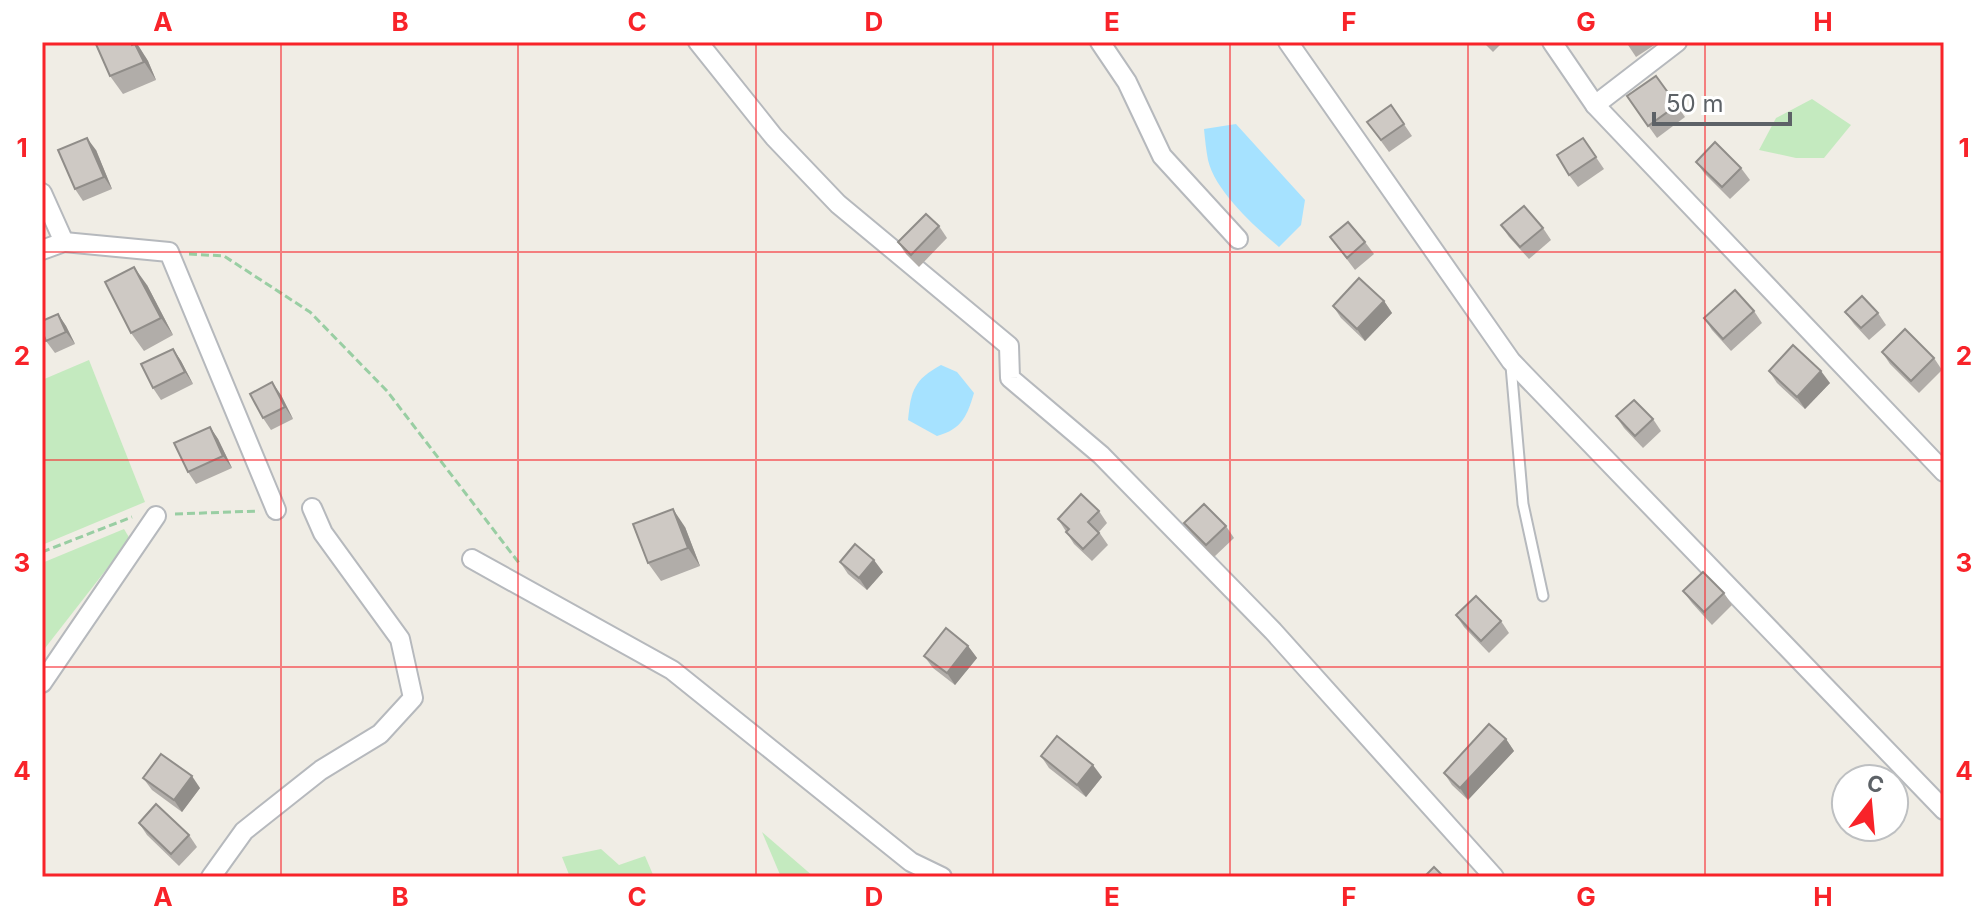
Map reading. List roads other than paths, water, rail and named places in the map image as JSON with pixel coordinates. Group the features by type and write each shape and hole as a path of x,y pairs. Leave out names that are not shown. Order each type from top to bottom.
{"street":[{"path":"698,42 774,137 838,204 1009,346 1010,378 1101,455 1273,631 1494,877"},
{"path":"1100,42 1127,82 1162,156 1238,239"},
{"path":"1288,42 1511,361 1944,810"},
{"path":"1552,42 1595,105 1944,472"},
{"path":"1595,105 1677,42"},
{"path":"42,193 64,242"},
{"path":"42,250 64,242 169,252 276,510"},
{"path":"211,877 244,831 321,770 380,734 413,698 400,639 323,533 312,508"},
{"path":"42,683 156,516"},
{"path":"472,559 672,670 911,862 942,877"}],"lane":[{"path":"1511,361 1523,504 1543,596"}],"water":[{"path":"1236,124 1305,200 1301,225 1279,247 1237,208 1212,172 1204,129"},
{"path":"941,365 957,372 974,393 958,425 937,436 908,420 919,381"}]}
